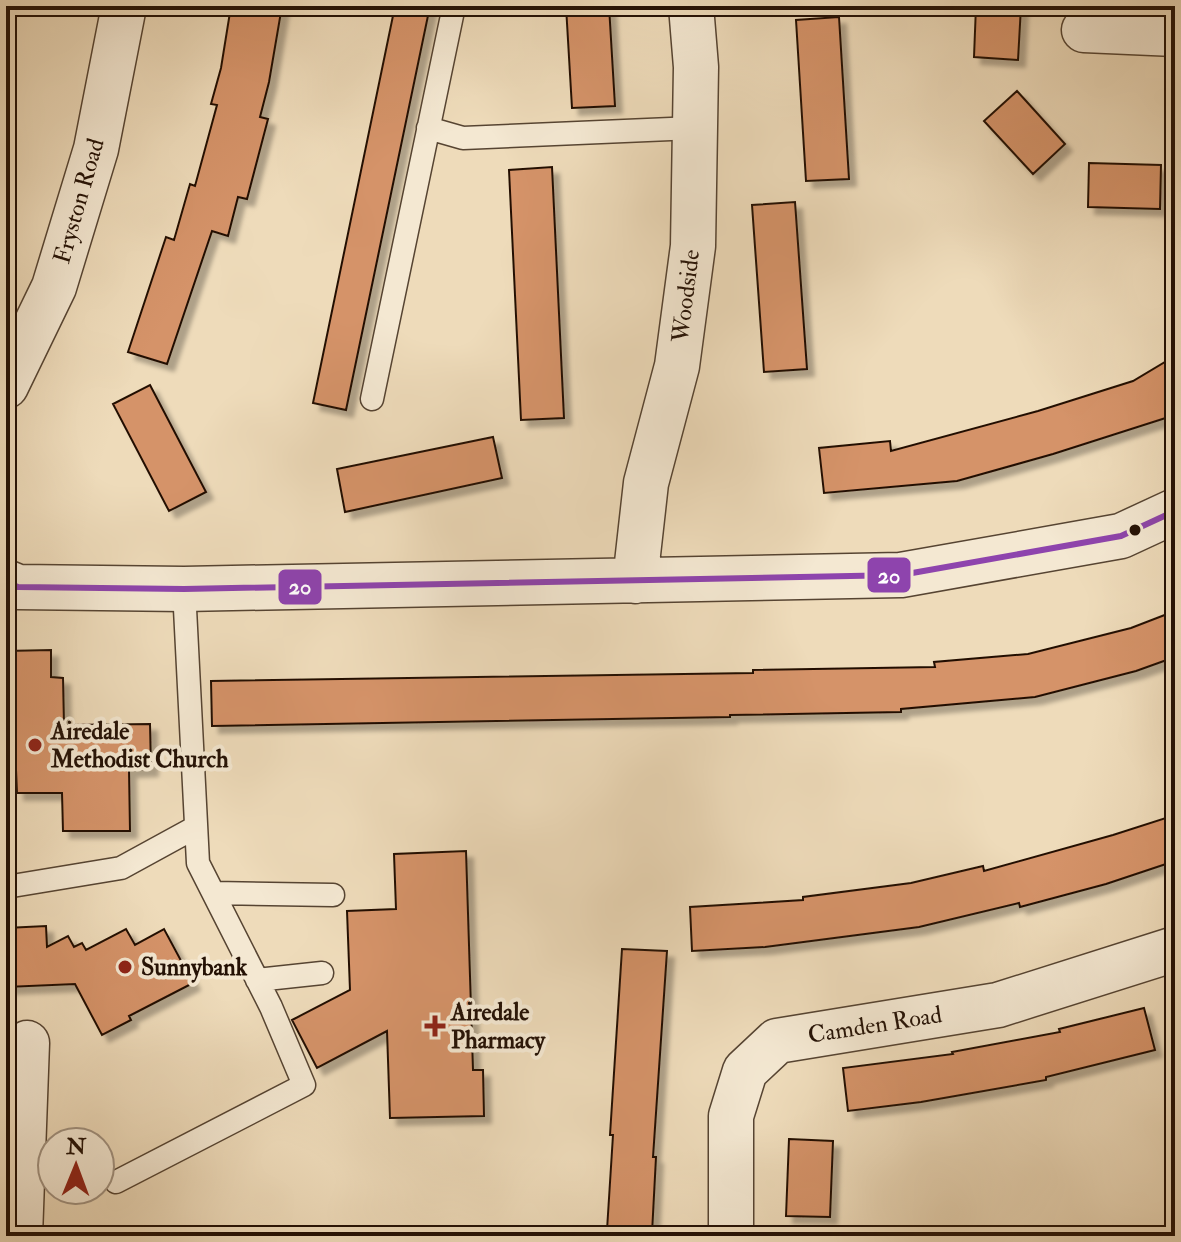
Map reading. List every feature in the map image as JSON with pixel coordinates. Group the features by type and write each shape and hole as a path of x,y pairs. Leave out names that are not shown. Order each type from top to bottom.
{"street":[{"name":"Fryston Road","path":"6,386 54,287 96,149 124,6"},
{"name":"Woodside","path":"635,581 646,483 677,366 693,246 696,67 691,6"},
{"path":"1084,30 1150,24"},
{"path":"6,582 18,587 184,589 901,575 1121,536 1175,511"},
{"name":"Camden Road","path":"731,1236 731,1116 745,1071 777,1041 998,1005 1175,949"},
{"path":"20,1236 27,1043"}],"lane":[{"path":"372,399 454,6"},
{"path":"428,128 463,138 694,128"},
{"path":"116,1182 304,1085 271,1007 198,863 184,589"},
{"path":"6,887 121,868 196,827"},
{"path":"214,893 333,895"},
{"path":"257,980 322,973"}],"building":[{"path":"231,6 282,6 260,117 268,119 247,199 238,197 228,236 212,231 167,364 128,352 166,237 174,240 190,184 195,186 217,105 211,104 221,68"},
{"path":"395,6 430,6 346,410 313,403"},
{"path":"566,6 609,6 615,106 572,108"},
{"path":"976,6 1021,6 1018,60 974,57"},
{"path":"839,17 849,179 806,181 796,20"},
{"path":"1017,91 1065,144 1033,174 984,121"},
{"path":"1089,163 1161,165 1160,209 1088,207"},
{"path":"552,167 564,418 521,420 509,170"},
{"path":"795,202 807,369 764,372 752,205"},
{"path":"1175,356 1175,415 957,481 824,493 819,448 890,441 891,451 1038,411 1133,381"},
{"path":"150,385 206,492 169,511 113,404"},
{"path":"493,437 502,478 345,512 337,469"},
{"path":"1175,611 1175,657 1136,671 1035,697 901,709 901,712 212,726 211,681 753,673 753,670 935,667 934,662 1028,654 1131,628"},
{"name":"Airedale Methodist Church","path":"51,650 51,677 63,678 64,725 150,724 151,769 129,770 130,831 63,831 62,793 17,793 16,770 6,770 6,651"},
{"path":"1175,815 1175,861 1106,884 1020,907 1019,903 919,927 765,947 692,951 690,907 803,900 803,897 911,883 983,866 984,871"},
{"name":"Airedale Pharmacy","path":"466,851 473,1070 483,1070 484,1116 390,1118 387,1031 317,1068 292,1020 350,990 347,911 396,909 394,854"},
{"name":"Sunnybank","path":"46,926 47,947 68,936 74,947 82,943 86,950 126,929 135,945 164,929 193,983 129,1016 131,1020 102,1035 75,984 6,987 6,928"},
{"path":"622,949 667,951 653,1157 656,1157 652,1233 607,1230"},
{"path":"1144,1008 1155,1050 1046,1077 1046,1080 921,1102 848,1111 843,1068 953,1054 1060,1032 1059,1029"},
{"path":"789,1139 833,1141 830,1217 786,1216"}],"transit line":[{"name":"20","path":"6,582 18,587 184,589 901,575 1121,536 1175,511"}],"place":[{"name":"Airedale Methodist Church","path":"35,745"},
{"name":"Sunnybank","path":"125,967"},
{"name":"Airedale Pharmacy","path":"435,1026"}]}
